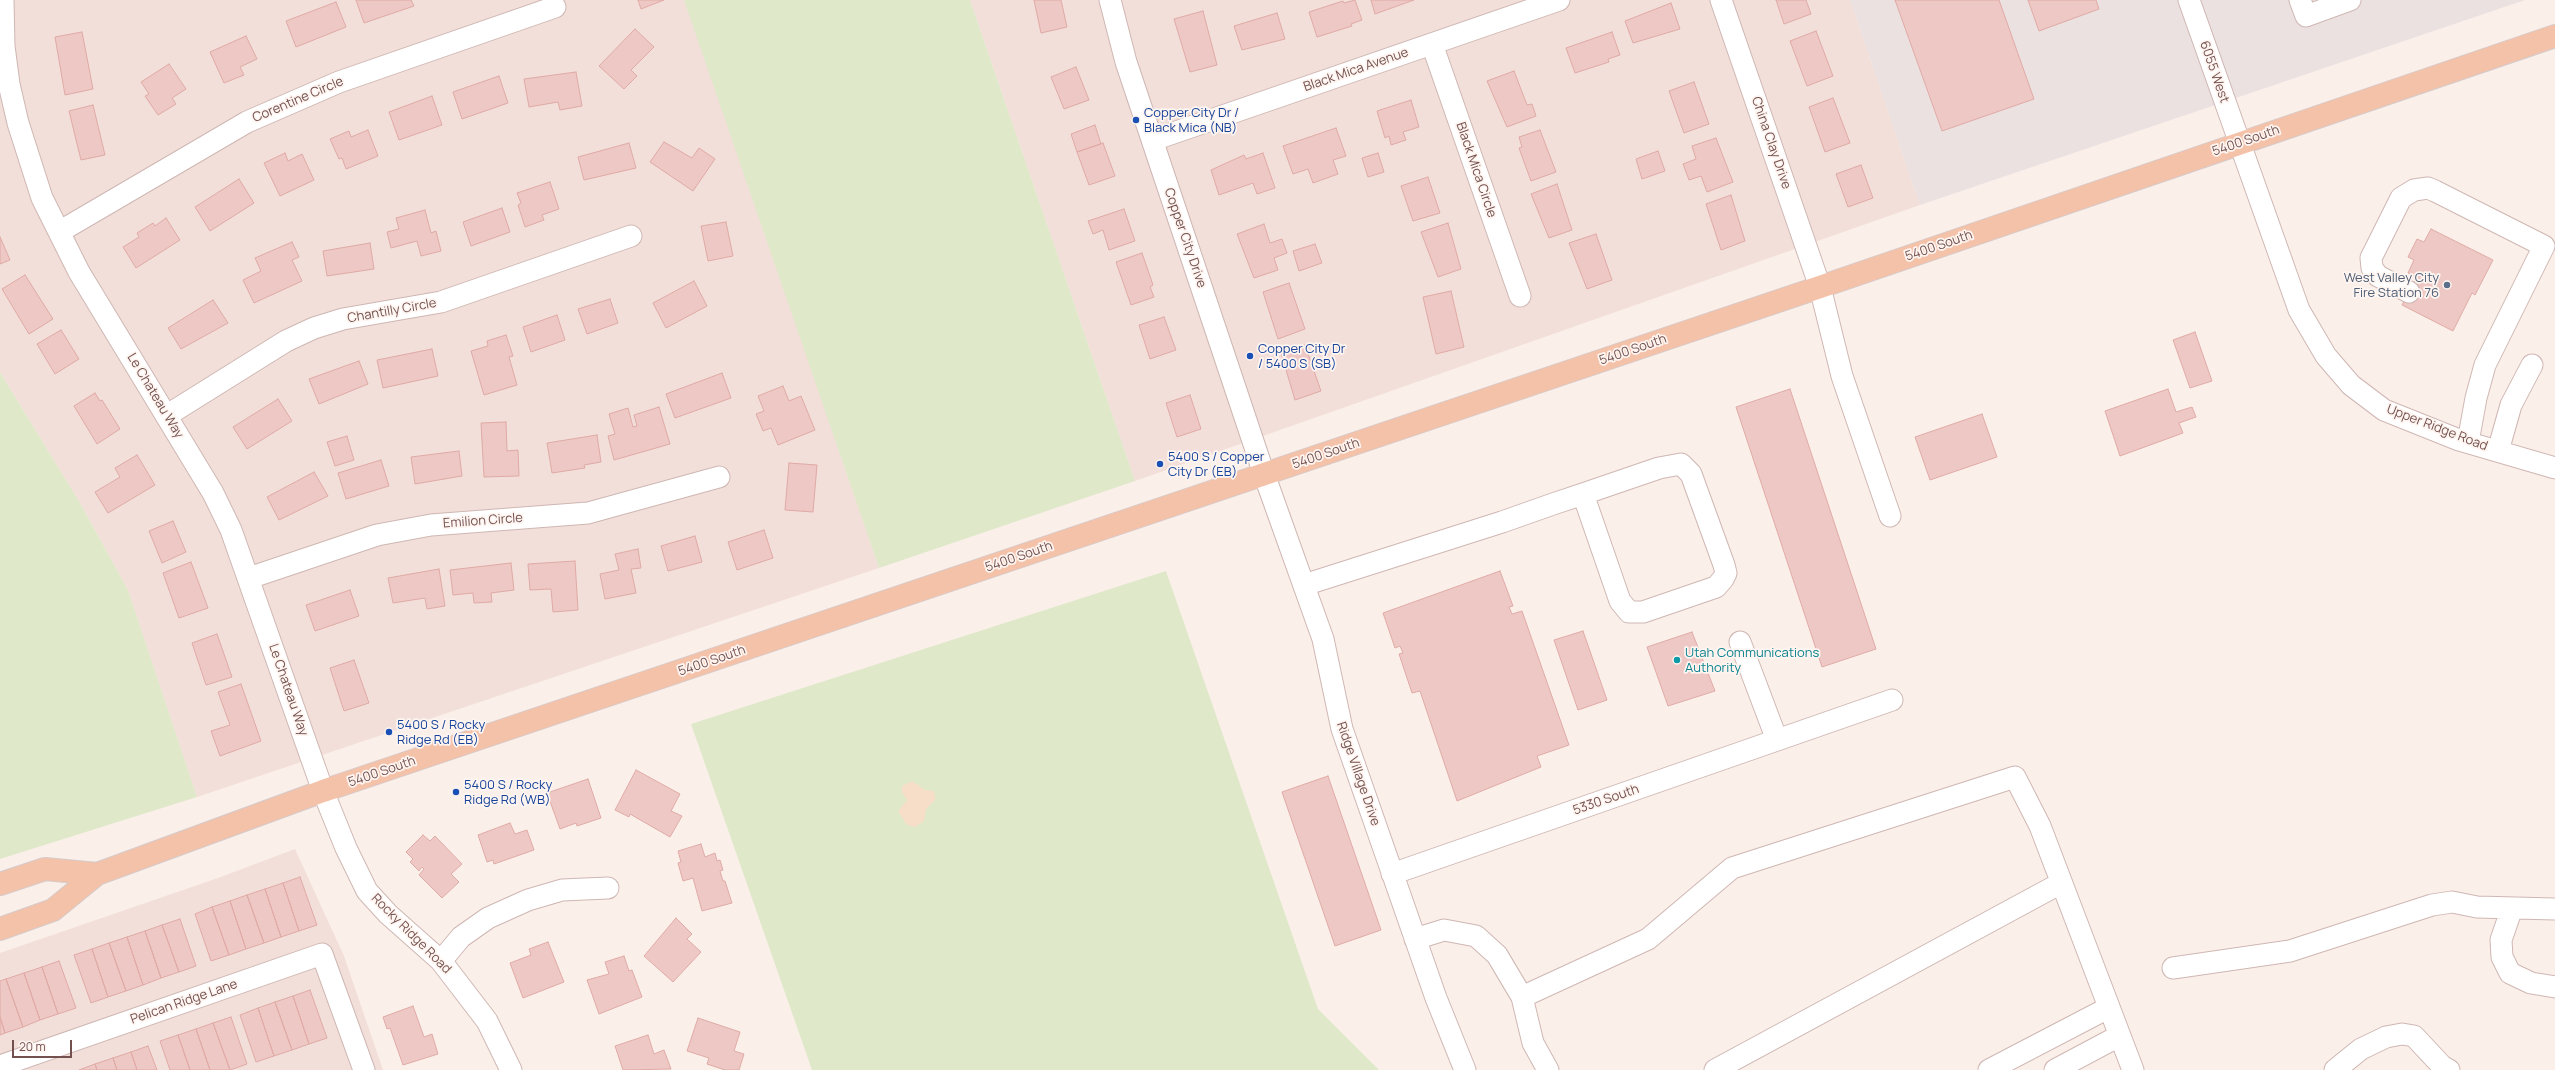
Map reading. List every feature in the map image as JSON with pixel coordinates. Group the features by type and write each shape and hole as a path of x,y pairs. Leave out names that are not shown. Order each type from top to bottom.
{"main road":[{"name":"5400 South","path":"0,929 53,910 97,874 323,791 1820,287 2555,36"},
{"name":"5400 South","path":"0,884 45,869 97,874"}],"street":[{"name":"Le Chateau Way","path":"3,0 5,53 18,123 42,198 79,272 213,493 249,578 323,791"},
{"name":"Copper City Drive","path":"1110,0 1120,42 1264,474"},
{"name":"Black Mica Avenue","path":"1153,140 1559,0"},
{"name":"China Clay Drive","path":"1721,0 1820,287 1842,376 1890,516"},
{"name":"6055 West","path":"2189,0 2239,144"},
{"path":"2300,0 2306,16 2350,0"},
{"name":"Corentine Circle","path":"58,232 203,146 266,113 339,82 555,7"},
{"name":"Black Mica Circle","path":"1432,44 1520,296"},
{"name":"Upper Ridge Road","path":"2239,144 2299,310 2326,356 2351,385 2384,410 2468,442 2555,468"},
{"path":"2409,292 2378,276 2372,268 2371,258 2401,198 2414,190 2428,188 2435,191 2544,246 2486,365 2476,398 2468,442"},
{"name":"Chantilly Circle","path":"166,416 286,341 314,328 343,319 441,302 631,236"},
{"path":"2498,451 2511,405 2532,365"},
{"path":"1304,585 1659,468 1681,464 1691,474 1724,565 1726,573 1723,579 1716,587 1643,612 1629,612 1620,602 1583,494"},
{"name":"Ridge Village Drive","path":"1264,474 1326,650 1342,729 1415,939 1465,1070"},
{"name":"Emilion Circle","path":"249,578 377,535 431,524 588,513 719,477"},
{"path":"1740,642 1777,740"},
{"name":"5330 South","path":"1392,874 1892,700"},
{"path":"1522,997 1648,939 1732,868 2015,777 2040,826 2108,1008 2133,1070"},
{"name":"Rocky Ridge Road","path":"323,791 346,848 367,891 388,914 441,961 487,1021 511,1070"},
{"path":"1715,1070 2061,883"},
{"path":"441,961 461,937 471,929 488,918 528,900 562,890 608,888"},
{"path":"2173,968 2290,951 2432,905 2452,902 2478,907 2555,909"},
{"path":"2512,908 2501,940 2502,957 2510,973 2531,983 2555,987"},
{"path":"1415,939 1444,930 1476,936 1497,955 1522,997 1533,1043 1548,1070"},
{"name":"Pelican Ridge Lane","path":"0,1066 322,954 364,1070"},
{"path":"1989,1070 2108,1008"},
{"path":"2334,1070 2361,1049 2386,1037 2402,1034 2414,1036 2442,1066 2449,1070"},
{"path":"2055,1070 2120,1036"}],"shaded area":[{"path":"0,0 686,0 879,568 197,797 128,590 80,503 0,372"},
{"path":"970,0 1850,0 1920,205 1135,481"},
{"path":"1850,0 2525,0 1920,205"},
{"path":"295,849 344,956 383,1070 0,1070 0,953 218,878"}],"green space":[{"path":"684,0 970,0 1135,481 879,568"},
{"path":"0,372 80,503 128,590 197,797 0,859"},
{"path":"1166,571 1318,1009 1379,1070 812,1070 691,724"}],"sand":[{"path":"912,781 925,790 934,791 935,795 935,800 926,809 924,821 915,827 907,825 898,811 907,800 902,792 902,786"}],"building":[{"path":"356,0 411,0 414,6 364,23"},
{"path":"638,0 664,0 641,9"},
{"path":"1034,0 1061,0 1067,27 1041,33"},
{"path":"1355,0 1362,20 1351,24 1352,26 1317,37 1309,12 1343,1 1344,3"},
{"path":"1371,0 1414,0 1375,14"},
{"path":"1776,0 1806,0 1811,14 1784,24"},
{"path":"1895,0 1999,0 2034,99 1942,131"},
{"path":"2028,0 2096,0 2099,9 2039,31"},
{"path":"336,2 346,27 296,47 286,21"},
{"path":"1671,3 1680,29 1633,43 1625,21"},
{"path":"1203,11 1217,65 1190,72 1174,19"},
{"path":"1277,13 1285,39 1242,50 1234,26"},
{"path":"635,29 654,47 631,70 637,76 624,89 599,66"},
{"path":"1816,31 1833,76 1807,86 1790,41"},
{"path":"82,32 93,89 65,95 55,37"},
{"path":"1612,32 1620,55 1608,59 1609,62 1575,73 1566,48"},
{"path":"246,36 257,59 240,67 244,75 224,83 210,52"},
{"path":"169,64 186,89 172,98 176,104 158,115 145,96 149,94 141,82"},
{"path":"1076,67 1089,100 1064,109 1051,77"},
{"path":"1514,71 1527,105 1532,104 1536,116 1507,127 1487,81"},
{"path":"576,72 582,106 560,110 558,102 529,107 524,79"},
{"path":"499,76 508,103 462,119 453,92"},
{"path":"1694,82 1709,124 1684,133 1669,91"},
{"path":"432,96 442,125 399,140 389,112"},
{"path":"1833,98 1850,143 1825,152 1809,107"},
{"path":"1411,100 1419,127 1403,132 1406,140 1391,145 1389,136 1385,138 1377,111"},
{"path":"93,105 105,155 81,160 69,111"},
{"path":"1095,125 1101,144 1077,152 1071,134"},
{"path":"1336,128 1346,156 1333,160 1338,174 1313,183 1308,169 1293,174 1283,146"},
{"path":"368,130 378,156 346,169 342,158 339,159 330,139 349,131 351,137"},
{"path":"1540,130 1556,172 1531,181 1519,148 1522,147 1519,137"},
{"path":"1716,138 1733,182 1707,192 1701,176 1689,180 1683,164 1696,159 1692,146"},
{"path":"664,142 692,158 699,148 715,159 693,191 650,162"},
{"path":"629,143 636,168 584,180 578,157"},
{"path":"1103,143 1115,176 1089,185 1077,152"},
{"path":"1658,151 1665,171 1642,179 1636,159"},
{"path":"285,153 288,161 302,154 314,180 280,196 264,163"},
{"path":"1263,153 1275,188 1257,194 1253,183 1219,195 1211,170 1244,155 1246,159"},
{"path":"1378,153 1384,172 1368,177 1362,158"},
{"path":"1861,165 1873,198 1848,207 1836,174"},
{"path":"1428,177 1440,213 1413,221 1401,186"},
{"path":"239,179 254,203 210,231 195,207"},
{"path":"550,182 559,209 542,215 544,220 525,227 518,205 521,203 517,193"},
{"path":"1557,184 1572,230 1549,238 1531,194"},
{"path":"1731,195 1745,241 1721,250 1706,204"},
{"path":"502,208 510,232 471,246 463,222"},
{"path":"1124,209 1135,241 1109,250 1103,230 1093,234 1088,221"},
{"path":"425,210 431,233 436,231 441,251 421,256 417,241 391,248 387,232 399,229 396,218"},
{"path":"166,218 180,240 136,268 123,247 139,237 137,233 153,223 155,226"},
{"path":"726,222 733,256 708,261 701,226"},
{"path":"1448,223 1461,269 1438,277 1421,232"},
{"path":"1264,224 1270,243 1282,239 1287,253 1274,258 1278,270 1254,278 1237,234"},
{"name":"West Valley City Fire Station 76","path":"2431,229 2493,260 2475,295 2472,293 2453,331 2402,305 2417,277 2408,273 2414,260 2408,257 2417,239 2424,242"},
{"path":"1596,234 1612,280 1587,289 1569,243"},
{"path":"0,237 10,260 0,264"},
{"path":"292,242 299,257 292,260 302,281 254,303 243,280 261,271 255,258"},
{"path":"370,243 374,269 327,276 323,251"},
{"path":"1315,244 1322,263 1299,271 1293,251"},
{"path":"1142,253 1153,285 1150,287 1154,297 1131,305 1116,262"},
{"path":"25,275 53,319 29,334 2,289"},
{"path":"694,281 707,306 666,328 653,303"},
{"path":"1289,283 1305,329 1278,339 1263,292"},
{"path":"1451,291 1464,347 1436,354 1423,297"},
{"path":"610,299 618,323 587,334 578,309"},
{"path":"213,300 228,323 181,349 168,328"},
{"path":"557,315 565,340 531,352 523,327"},
{"path":"1164,317 1176,350 1150,359 1139,325"},
{"path":"61,330 79,359 55,374 37,344"},
{"path":"2195,332 2212,381 2190,388 2173,340"},
{"path":"506,335 513,356 509,357 517,385 484,395 471,351 488,346 487,341"},
{"path":"1305,345 1321,391 1295,400 1281,353"},
{"path":"432,349 438,376 383,388 377,360"},
{"path":"359,361 368,384 319,404 309,379"},
{"path":"722,373 731,398 675,418 666,394"},
{"path":"783,386 789,401 801,396 815,430 778,445 771,428 763,431 756,414 764,411 758,396"},
{"path":"1790,389 1876,649 1822,667 1736,407"},
{"path":"2168,389 2176,412 2192,407 2196,417 2179,423 2183,433 2120,456 2105,411"},
{"path":"95,393 100,401 102,400 120,429 97,444 74,406"},
{"path":"1190,395 1201,429 1177,437 1166,403"},
{"path":"278,399 292,421 247,449 233,427"},
{"path":"659,407 670,444 614,460 608,436 615,434 609,414 628,408 633,427 637,426 634,415"},
{"path":"1982,414 1997,457 1930,480 1915,437"},
{"path":"506,422 507,451 518,450 519,476 484,477 481,423"},
{"path":"597,435 601,462 584,465 585,468 552,473 547,443"},
{"path":"347,436 354,460 335,466 327,442"},
{"path":"459,451 462,476 415,484 411,457"},
{"path":"137,455 155,485 108,513 95,492 120,477 115,468"},
{"path":"381,460 389,486 346,499 338,473"},
{"path":"789,463 817,465 813,512 785,510"},
{"path":"314,472 328,496 279,520 267,497"},
{"path":"173,521 186,552 162,563 149,531"},
{"path":"764,530 773,558 737,570 728,542"},
{"path":"695,536 702,562 668,571 661,546"},
{"path":"638,549 641,568 631,569 636,593 605,599 600,574 619,570 615,554"},
{"path":"575,561 578,610 553,612 551,589 530,590 528,564"},
{"path":"191,562 208,608 179,618 163,573"},
{"path":"511,563 514,590 491,593 492,602 474,603 473,593 453,595 450,570"},
{"path":"439,569 445,606 427,609 425,598 393,603 388,578"},
{"path":"1500,571 1513,606 1509,607 1512,614 1522,611 1569,745 1537,756 1541,767 1457,801 1420,691 1412,693 1399,654 1403,653 1400,646 1395,648 1383,613"},
{"path":"350,590 359,616 315,631 306,605"},
{"path":"1583,631 1607,700 1578,710 1554,640"},
{"name":"Utah Communications Authority","path":"1692,632 1715,691 1668,706 1647,647"},
{"path":"217,634 232,677 206,685 192,643"},
{"path":"354,660 369,703 344,711 330,668"},
{"path":"241,684 261,741 220,756 211,731 230,725 218,692"},
{"path":"636,770 680,794 671,811 682,816 670,837 630,814 629,817 615,810"},
{"path":"1328,776 1381,930 1335,946 1282,792"},
{"path":"588,779 601,818 577,826 576,823 560,829 547,793"},
{"path":"510,823 515,834 527,830 534,850 494,864 493,860 487,862 478,835"},
{"path":"423,835 430,841 435,836 462,864 451,874 459,882 442,898 419,875 424,869 422,867 419,871 410,862 413,859 406,852"},
{"path":"701,844 705,857 715,853 717,861 720,860 723,870 720,871 732,903 702,911 693,878 683,881 678,863 681,862 678,851"},
{"path":"300,877 317,925 299,931 283,883"},
{"path":"283,883 299,931 281,937 265,889"},
{"path":"265,889 281,937 264,943 247,895"},
{"path":"247,895 264,943 246,949 230,901"},
{"path":"230,901 246,949 229,955 212,907"},
{"path":"212,907 229,955 211,961 195,914"},
{"path":"676,918 692,934 687,939 701,952 673,982 644,956"},
{"path":"180,919 196,966 179,972 162,925"},
{"path":"162,925 179,972 161,978 145,931"},
{"path":"145,931 161,978 143,985 127,937"},
{"path":"127,937 143,985 126,991 109,943"},
{"path":"548,942 564,982 523,998 510,963 531,955 529,949"},
{"path":"109,943 126,991 108,997 92,949"},
{"path":"92,949 108,997 91,1003 74,955"},
{"path":"624,956 629,971 632,970 642,997 599,1014 587,980 609,974 605,962"},
{"path":"59,961 76,1008 58,1014 42,967"},
{"path":"42,967 58,1014 40,1020 24,973"},
{"path":"24,973 40,1020 23,1027 6,979"},
{"path":"6,979 23,1027 5,1033 0,1017 0,981"},
{"path":"310,990 327,1038 309,1044 293,996"},
{"path":"293,996 309,1044 292,1050 275,1002"},
{"path":"275,1002 292,1050 274,1056 258,1008"},
{"path":"413,1006 424,1037 432,1034 438,1054 403,1065 390,1028 387,1029 383,1017"},
{"path":"258,1008 274,1056 256,1062 240,1015"},
{"path":"0,1017 5,1033 0,1035"},
{"path":"231,1017 247,1064 230,1070 213,1023"},
{"path":"698,1018 740,1032 734,1051 744,1054 739,1070 725,1070 707,1064 709,1058 687,1051"},
{"path":"213,1023 230,1070 210,1070 196,1029"},
{"path":"196,1029 210,1070 190,1070 178,1035"},
{"path":"178,1035 190,1070 170,1070 160,1041"},
{"path":"648,1035 654,1054 664,1050 671,1069 623,1070 615,1046"},
{"path":"148,1046 157,1070 137,1070 131,1052"},
{"path":"131,1052 137,1070 117,1070 113,1058"},
{"path":"113,1058 117,1070 97,1070 95,1064"},
{"path":"95,1064 97,1070 79,1070"}],"place":[{"name":"Copper City Dr / Black Mica (NB)","path":"1136,120"},
{"name":"West Valley City Fire Station 76","path":"2447,285"},
{"name":"Copper City Dr / 5400 S (SB)","path":"1250,356"},
{"name":"5400 S / Copper City Dr (EB)","path":"1160,464"},
{"name":"Utah Communications Authority","path":"1677,660"},
{"name":"5400 S / Rocky Ridge Rd (EB)","path":"389,732"},
{"name":"5400 S / Rocky Ridge Rd (WB)","path":"456,792"}]}
